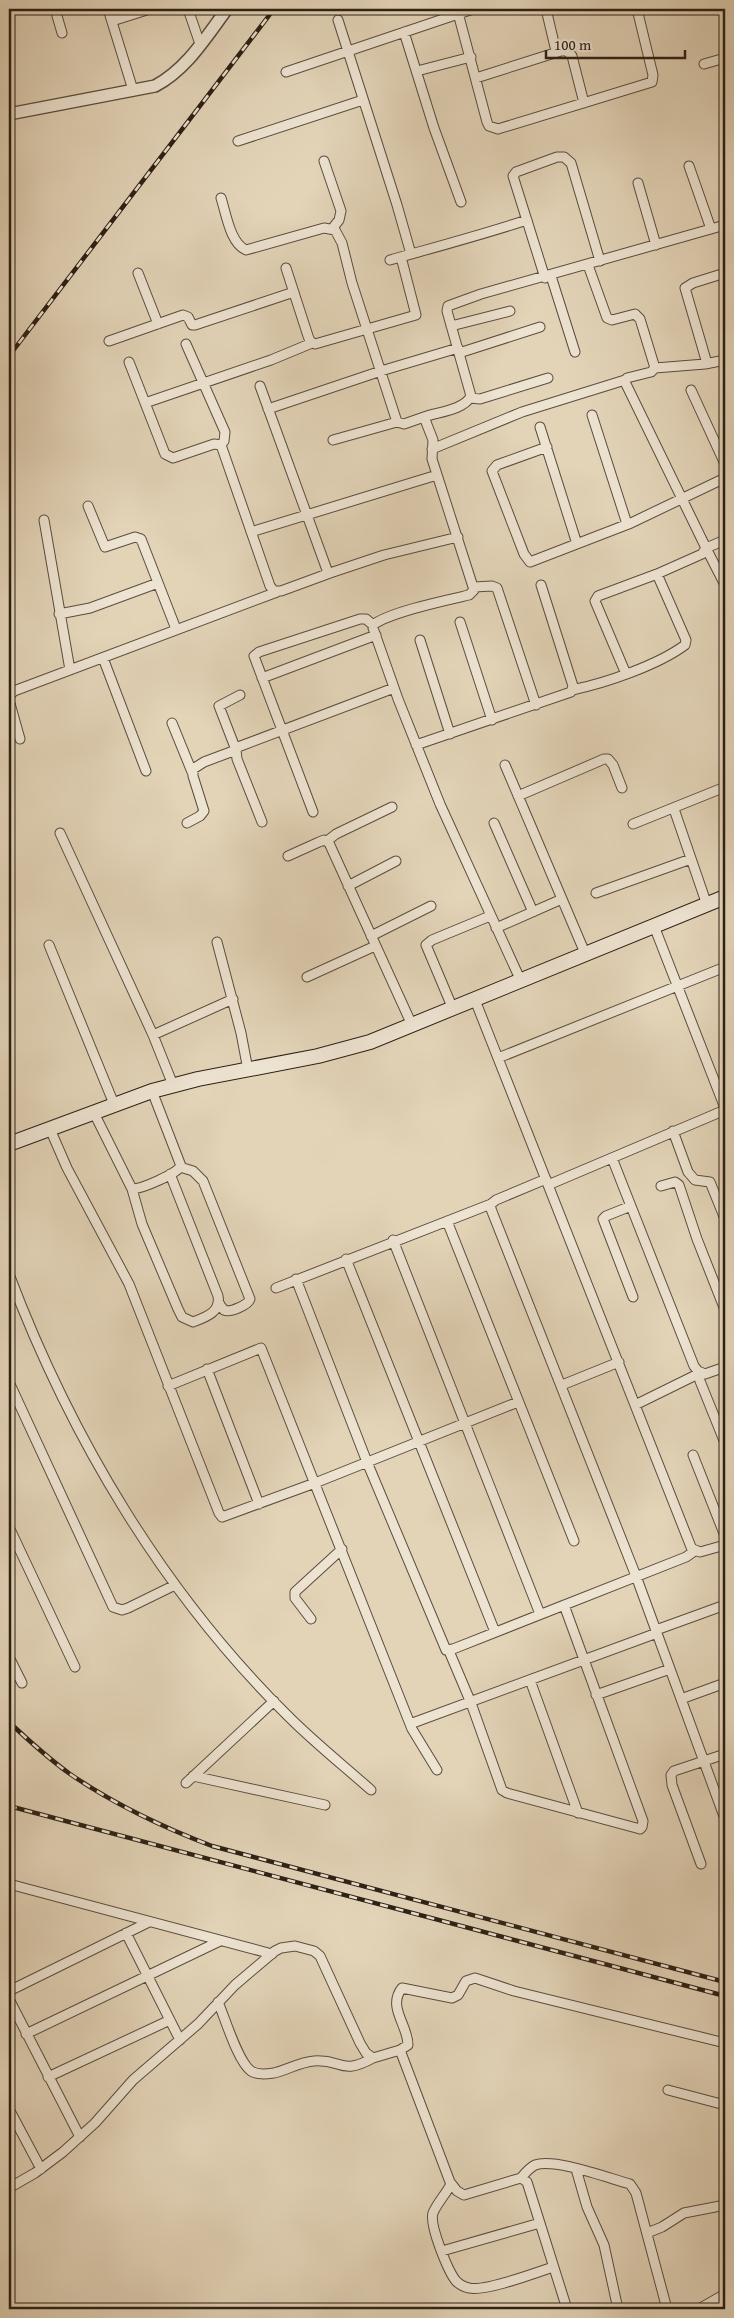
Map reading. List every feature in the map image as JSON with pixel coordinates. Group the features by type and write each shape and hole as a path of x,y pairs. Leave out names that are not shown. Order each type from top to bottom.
{"main road":[{"path":"9,1144 114,1104 173,1085 318,1056 370,1042 475,1000 520,979 725,897"}],"street":[{"path":"55,9 62,33"},
{"path":"108,9 133,90"},
{"path":"112,21 150,9"},
{"path":"188,9 200,44"},
{"path":"9,114 155,86 170,77 200,44 227,9"},
{"path":"286,72 473,9"},
{"path":"546,9 555,47 561,51"},
{"path":"458,13 487,122 493,128 498,129 652,82 653,75 637,9"},
{"path":"338,20 411,254"},
{"path":"404,32 461,202"},
{"path":"476,78 561,51 567,51 572,56 584,103"},
{"path":"417,71 471,57"},
{"path":"704,64 725,58"},
{"path":"238,141 363,100"},
{"path":"575,352 527,220 514,181 514,174 557,157 564,157 570,163 600,261"},
{"path":"324,161 341,212 339,220 332,229"},
{"path":"689,166 711,229"},
{"path":"638,183 656,245"},
{"path":"221,198 235,240 240,248 246,250 324,228 332,229 339,234 367,330 397,422"},
{"path":"390,260 527,220"},
{"path":"470,398 459,350 447,311 448,306 482,294 548,277 725,225"},
{"path":"145,403 271,360 312,343 367,330 416,315 401,257"},
{"path":"588,265 607,318 612,320 631,315 638,316 656,368"},
{"path":"286,268 312,343"},
{"path":"138,273 158,324"},
{"path":"705,364 705,358 685,288 693,283 725,274"},
{"path":"109,341 186,315 192,325 195,325 294,292"},
{"path":"451,326 510,311"},
{"path":"268,410 381,371 540,327"},
{"path":"186,344 225,432 224,441 221,445"},
{"path":"432,449 522,412 651,372 656,368 705,364 725,360"},
{"path":"129,362 165,454 168,457 173,458 214,444 221,445"},
{"path":"334,440 397,422 404,424 460,406 470,398 480,399 548,378"},
{"path":"625,380 725,586"},
{"path":"260,386 321,555 330,573"},
{"path":"691,390 725,464"},
{"path":"592,415 628,524"},
{"path":"373,625 397,614 469,595 474,587 432,459 432,440 424,417"},
{"path":"540,427 577,544"},
{"path":"221,445 270,586 277,592"},
{"path":"547,447 497,465 492,471 527,560 533,562 628,524 725,478"},
{"path":"251,532 437,475"},
{"path":"88,506 100,540 105,547 134,537 141,539 176,630"},
{"path":"44,520 70,670"},
{"path":"9,696 14,692 70,670 330,573 384,555 458,537"},
{"path":"626,674 595,601 598,596 657,574 702,554 706,548 725,540"},
{"path":"416,745 536,705 567,694 572,690 626,674 683,646 686,642 657,574"},
{"path":"59,614 90,608 158,583"},
{"path":"541,584 561,644 573,686 572,690"},
{"path":"474,587 492,586 497,588 536,705"},
{"path":"313,812 254,658 259,652 366,618 373,625 394,688 440,804 520,979"},
{"path":"460,622 492,720"},
{"path":"262,678 376,635"},
{"path":"420,640 450,734"},
{"path":"104,658 146,771"},
{"path":"192,772 196,766 236,750 241,745 394,688"},
{"path":"240,695 218,706 262,822"},
{"path":"9,700 20,739"},
{"path":"172,723 192,772 204,811 200,816 187,823"},
{"path":"518,796 604,759 610,761 622,788"},
{"path":"505,765 585,953"},
{"path":"633,824 725,787"},
{"path":"288,856 319,842 327,841 336,834 392,807"},
{"path":"674,809 707,905"},
{"path":"494,823 533,912"},
{"path":"60,834 153,1035 173,1085"},
{"path":"327,841 412,1025"},
{"path":"596,893 691,859"},
{"path":"348,886 396,861"},
{"path":"496,928 562,899"},
{"path":"371,936 431,906"},
{"path":"453,1009 426,945 432,940 490,916"},
{"path":"276,1288 393,1240 491,1204 496,1200 612,1158 725,1109 654,926"},
{"path":"217,942 233,999 248,1070"},
{"path":"49,945 114,1104"},
{"path":"307,977 375,946"},
{"path":"498,1058 725,967"},
{"path":"153,1035 233,999"},
{"path":"475,1000 693,1550"},
{"path":"152,1091 180,1159 180,1167"},
{"path":"94,1113 132,1189 142,1224 182,1317 193,1322 213,1313 219,1303"},
{"path":"50,1129 67,1168 129,1284 219,1513 226,1517 518,1402"},
{"path":"673,1132 688,1172 695,1180 710,1182 725,1219"},
{"path":"612,1158 725,1443"},
{"path":"132,1189 139,1188 170,1174 180,1167"},
{"path":"170,1174 218,1296 219,1303 224,1309 229,1311 247,1304 250,1300 203,1180 198,1174 180,1167"},
{"path":"661,1186 676,1182 679,1185 697,1239 725,1310"},
{"path":"491,1204 636,1576 725,1819"},
{"path":"631,1206 603,1219 634,1297"},
{"path":"447,1221 574,1541"},
{"path":"393,1240 540,1614"},
{"path":"346,1259 495,1632"},
{"path":"9,1274 47,1366 94,1459 175,1585 208,1627 274,1701 314,1741 371,1790"},
{"path":"296,1279 367,1462 443,1647 449,1651 471,1703 502,1790 507,1794 640,1829 643,1824 564,1605"},
{"path":"168,1386 261,1348 410,1724 437,1770"},
{"path":"562,1385 619,1362"},
{"path":"635,1405 698,1373 705,1374 725,1366"},
{"path":"207,1369 259,1504"},
{"path":"9,1382 113,1606 122,1610 128,1608 175,1585"},
{"path":"693,1455 725,1536"},
{"path":"9,1490 9,1498"},
{"path":"9,1527 75,1667"},
{"path":"693,1550 700,1552 725,1544"},
{"path":"311,1619 296,1598 295,1592 342,1550"},
{"path":"449,1651 690,1555 693,1550"},
{"path":"410,1724 471,1703 725,1605"},
{"path":"9,1657 22,1683"},
{"path":"596,1695 670,1669"},
{"path":"530,1680 578,1813"},
{"path":"681,1699 725,1683"},
{"path":"186,1783 274,1701"},
{"path":"701,1864 670,1778 674,1770 725,1754"},
{"path":"193,1776 325,1805"},
{"path":"9,1884 272,1954"},
{"path":"9,1991 149,1922"},
{"path":"126,1933 180,2040"},
{"path":"26,2034 220,1940"},
{"path":"9,2188 41,2169 80,2137 133,2080 198,2024 218,2002 281,1948 296,1946 318,1953 360,2043 366,2053 373,2058"},
{"path":"218,2002 243,2061 250,2070 256,2073 274,2072 314,2061 349,2068 407,2047 408,2042 396,2003 400,1990 409,1988 452,1998 458,1995 466,1981 475,1978 514,1991 725,2043"},
{"path":"9,1999 80,2137"},
{"path":"48,2077 170,2020"},
{"path":"400,2050 451,2184 457,2192 464,2195 521,2178 530,2168 537,2164 551,2163 630,2184 636,2193 667,2309"},
{"path":"668,2090 725,2105"},
{"path":"9,2109 41,2169"},
{"path":"576,2169 587,2207 604,2245 618,2309"},
{"path":"521,2178 527,2182 567,2309"},
{"path":"451,2184 432,2217 442,2251 455,2279 460,2285 469,2288 488,2286 554,2267"},
{"path":"647,2233 662,2227 684,2213 720,2206 725,2208"},
{"path":"442,2251 540,2223"},
{"path":"699,2309 725,2294"}],"railway":[{"path":"9,356 274,9"},
{"path":"9,1722 54,1762 87,1785 139,1814 212,1846 725,1982"},
{"path":"9,1806 725,1996"}]}
